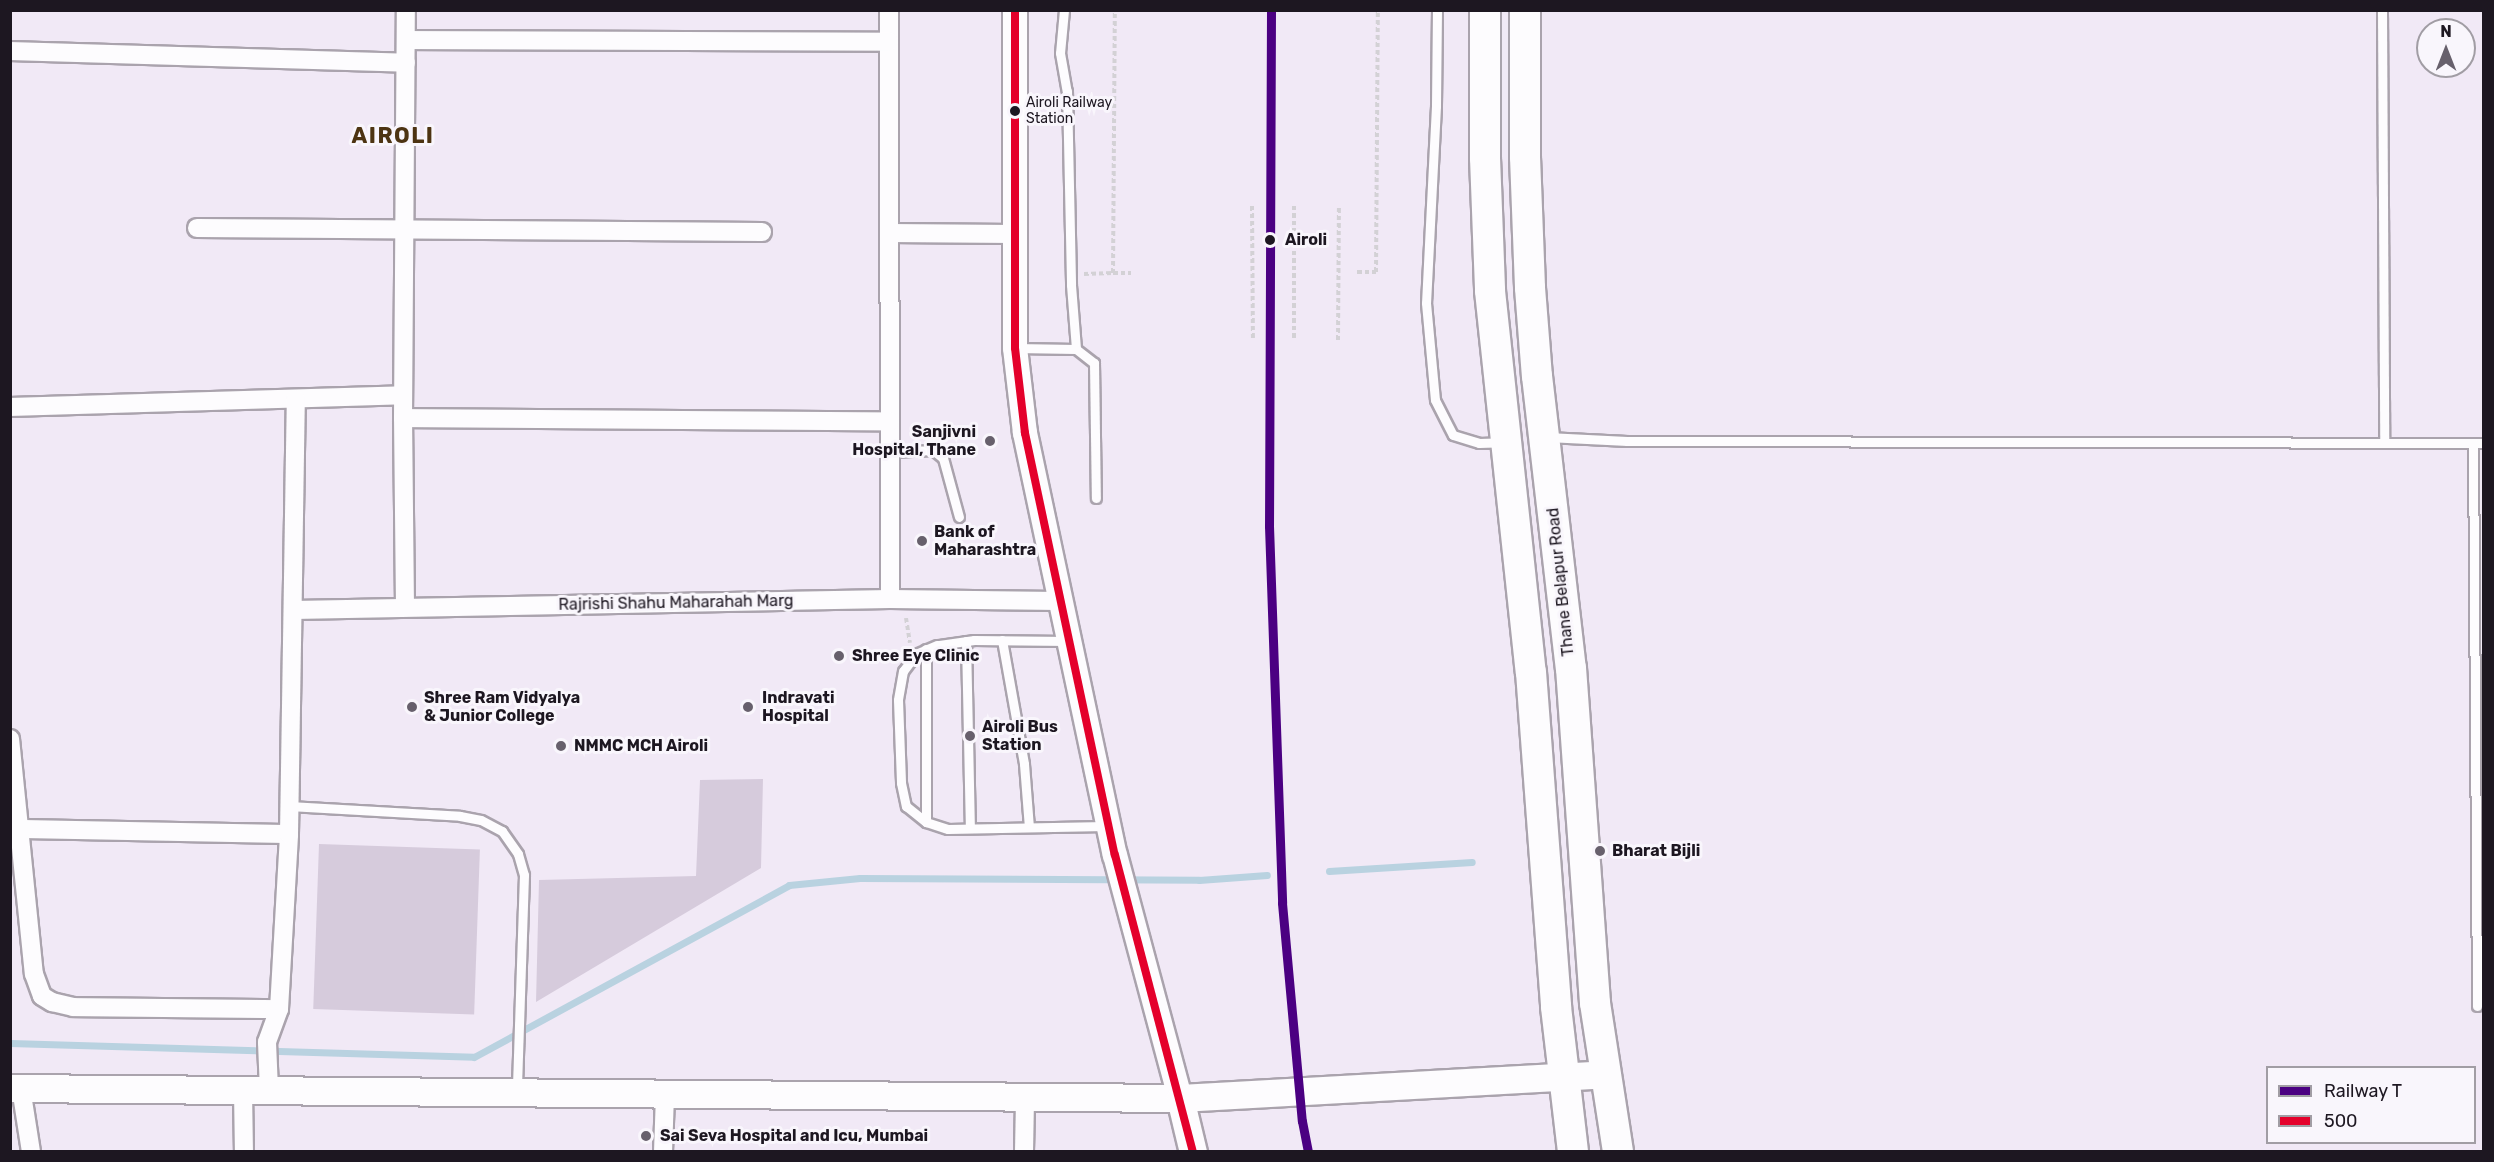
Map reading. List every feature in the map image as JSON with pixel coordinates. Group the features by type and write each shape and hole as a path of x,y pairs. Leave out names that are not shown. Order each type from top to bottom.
{"main road":[{"path":"1485,10 1485,158 1490,291 1531,672 1556,1007 1573,1152"},
{"name":"Thane Belapur Road","path":"1525,10 1525,157 1529,276 1571,668 1595,1003 1618,1152"},
{"path":"16,1088 243,1091 269,1086 517,1082 665,1094 1025,1099 1180,1098 1605,1074"},
{"path":"1180,1098 1193,1152"}],"street":[{"path":"405,608 402,418 406,10"},
{"path":"889,10 890,452 896,599"},
{"path":"1015,10 1015,348 1025,434 1115,855 1180,1098"},
{"path":"406,40 889,42"},
{"path":"10,51 406,63"},
{"path":"197,228 762,232"},
{"path":"889,233 1014,234"},
{"path":"10,407 403,395"},
{"path":"269,1086 267,1042 279,1009 288,834 296,399"},
{"path":"402,418 890,421"},
{"name":"Rajrishi Shahu Maharahah Marg","path":"293,610 896,599 1059,601"},
{"path":"10,739 34,974 42,996 52,1002 73,1007 279,1009"},
{"path":"19,829 288,834"},
{"path":"16,1088 31,1152"},
{"path":"243,1091 243,1152"},
{"path":"663,1152 665,1094"},
{"path":"1024,1152 1025,1099"}],"lane":[{"path":"1064,10 1060,53 1066,91 1071,274 1076,349"},
{"path":"1437,10 1436,106 1426,303 1435,400 1453,435 1479,443 1505,442"},
{"path":"2382,10 2384,443"},
{"path":"1015,348 1076,349 1094,363 1096,498"},
{"path":"1545,437 1627,441 2484,443"},
{"path":"2473,443 2477,1006"},
{"path":"890,452 933,450 943,458 959,518"},
{"path":"1002,640 1024,764 1029,827"},
{"path":"1068,641 966,641 937,645 916,654 903,671 898,700 900,783 906,806 926,822 948,829 1109,825"},
{"path":"966,641 970,828"},
{"path":"926,650 926,822"},
{"path":"288,806 460,816 481,820 502,831 518,854 524,874 517,1024 517,1082"}],"path":[{"path":"1113,273 1115,10"},
{"path":"1357,272 1376,272 1378,10"},
{"path":"1252,206 1253,341"},
{"path":"1294,206 1294,341"},
{"path":"1338,340 1339,206"},
{"path":"1071,274 1131,273"},
{"path":"896,599 910,644"}],"shaded area":[{"path":"763,779 761,868 536,1002 539,880 696,876 700,780"},
{"path":"319,844 480,850 474,1015 313,1009"}],"waterway":[{"path":"1329,871 1472,862"},
{"path":"10,1043 474,1057 789,885 860,878 1199,880 1267,875"}],"rail line":[{"name":"T","path":"1271,10 1269,526 1282,903 1302,1121 1308,1152"}],"transit line":[{"name":"500","path":"1015,10 1015,348 1025,433 1115,855 1193,1152"}],"place":[{"name":"Airoli Railway Station","path":"1015,111"},
{"name":"Airoli","path":"1270,240"},
{"name":"Sanjivni Hospital, Thane","path":"990,441"},
{"name":"Bank of Maharashtra","path":"922,541"},
{"name":"Shree Eye Clinic","path":"839,656"},
{"name":"Shree Ram Vidyalya & Junior College","path":"412,707"},
{"name":"Indravati Hospital","path":"748,707"},
{"name":"Airoli Bus Station","path":"970,736"},
{"name":"NMMC MCH Airoli","path":"561,746"},
{"name":"Bharat Bijli","path":"1600,851"},
{"name":"Sai Seva Hospital and Icu, Mumbai","path":"646,1136"}],"district":[{"name":"AIROLI","path":"393,136"}]}
